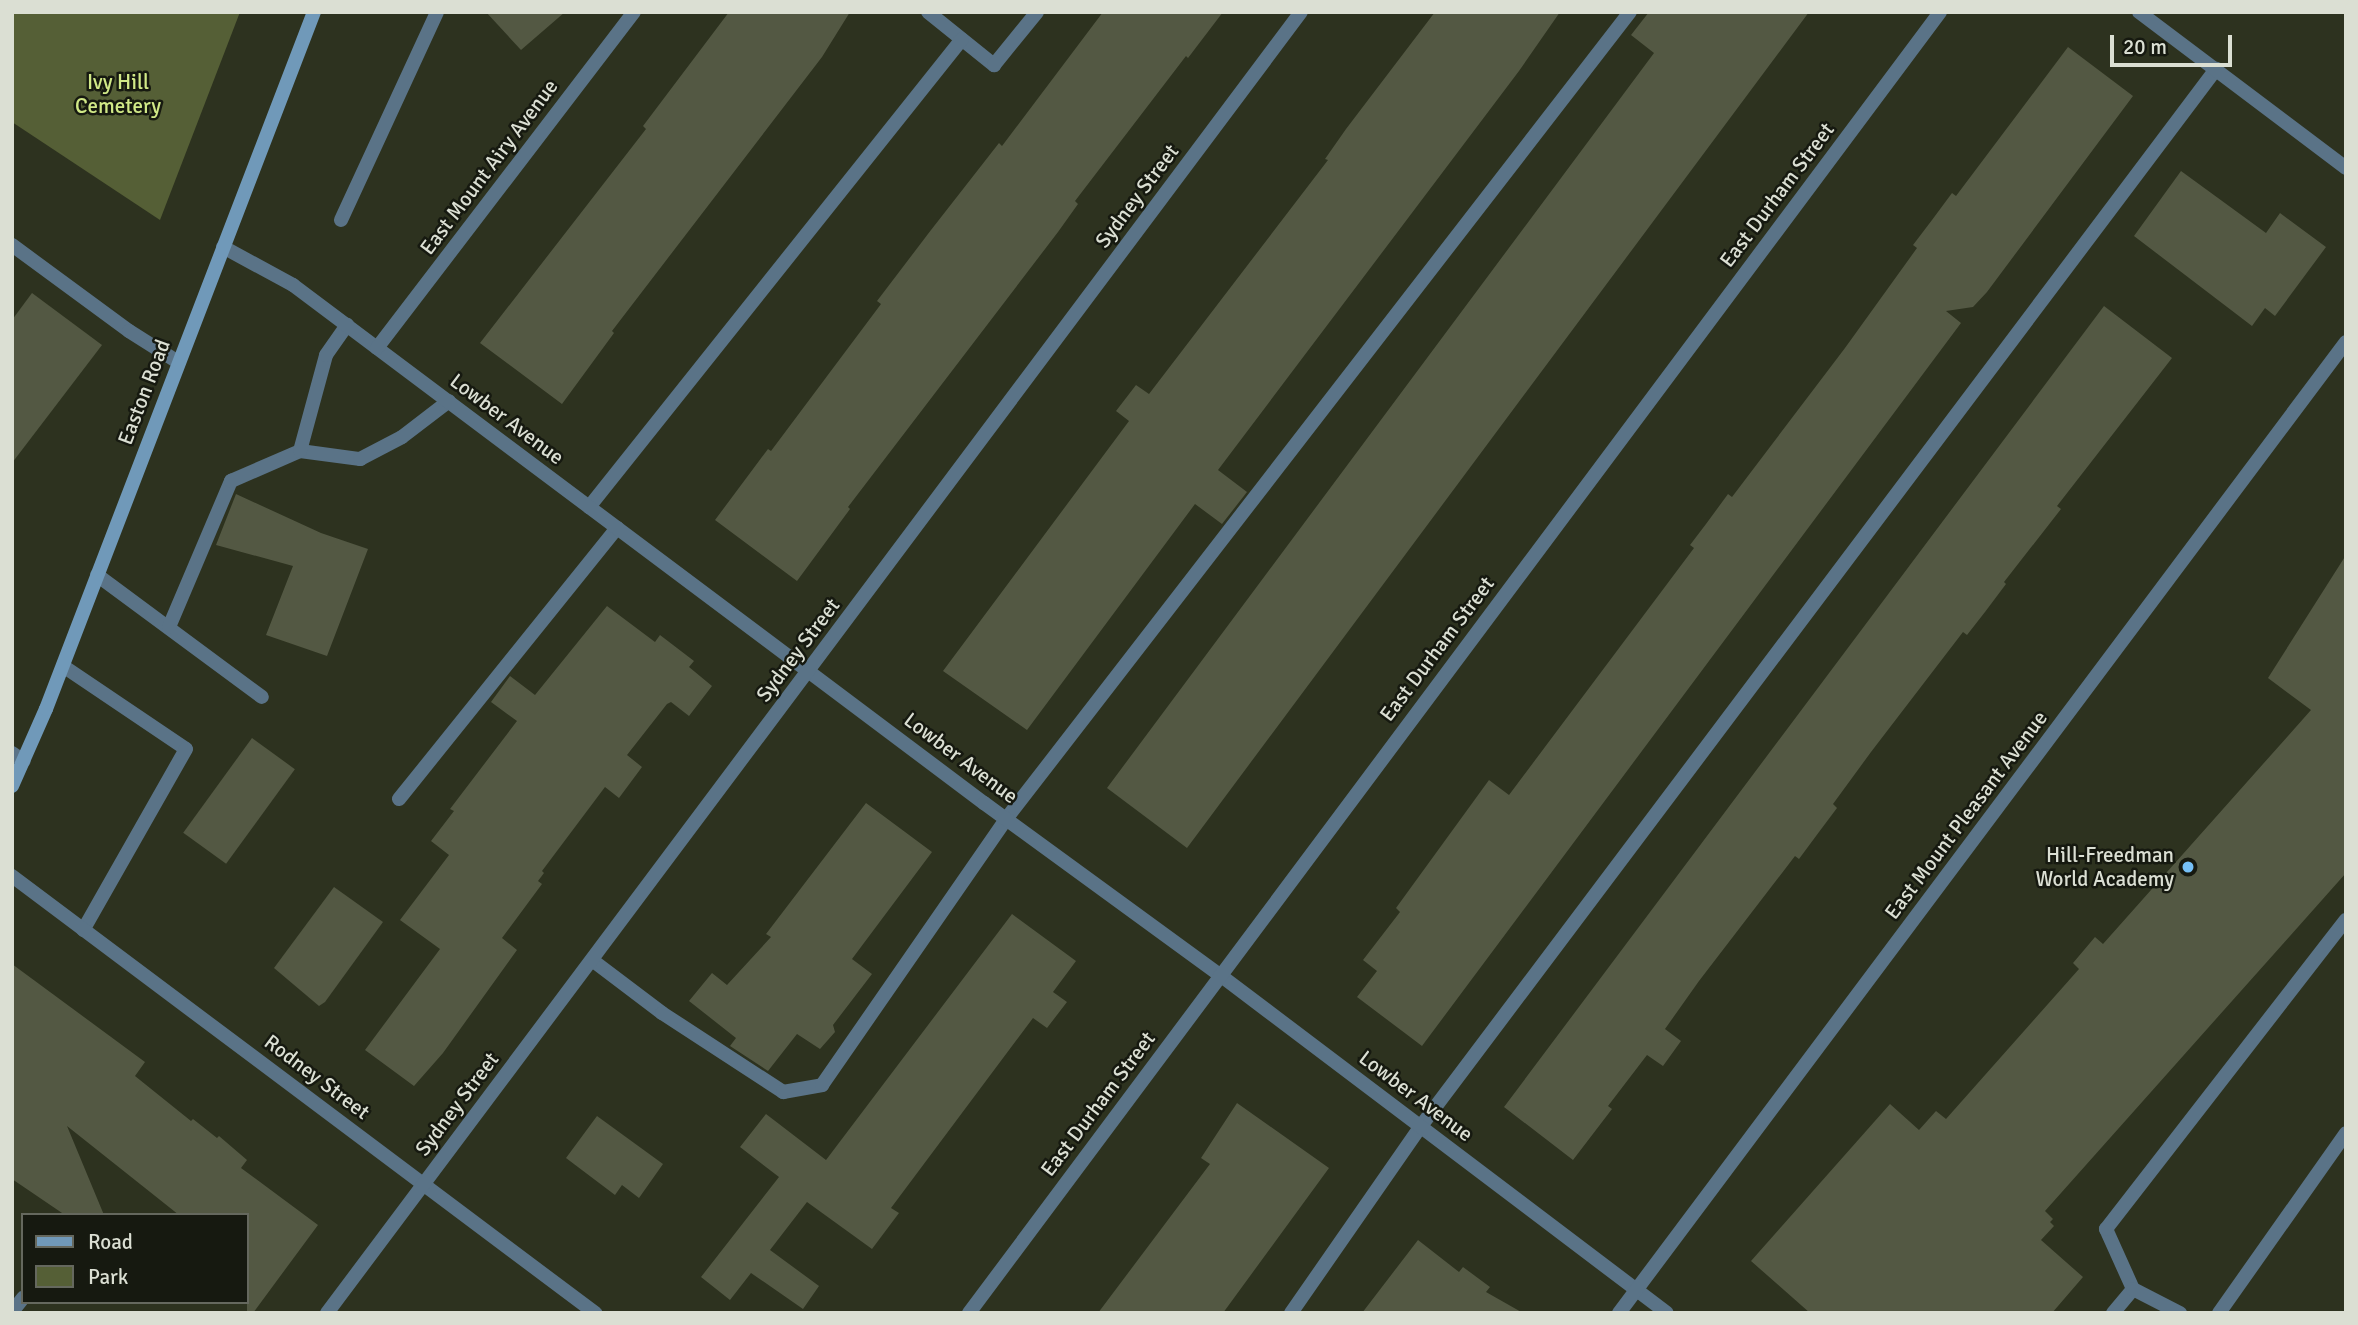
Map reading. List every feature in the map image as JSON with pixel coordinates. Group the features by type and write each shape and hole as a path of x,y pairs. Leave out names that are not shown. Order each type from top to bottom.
{"main road":[{"name":"Easton Road","path":"12,786 18,757 63,666 314,12"}],"street":[{"path":"341,220 437,12"},
{"name":"East Mount Airy Avenue","path":"377,348 634,12"},
{"path":"928,12 994,65 1037,12"},
{"name":"Sydney Street","path":"327,1313 1301,12"},
{"path":"592,960 662,1013 783,1092 822,1085 1006,819 1630,12"},
{"name":"East Durham Street","path":"969,1313 1940,12"},
{"path":"2139,12 2346,168"},
{"path":"589,507 962,39"},
{"path":"1292,1313 1421,1126 2216,69"},
{"path":"12,245 129,331 178,362"},
{"name":"Lowber Avenue","path":"223,247 293,285 1006,819 1220,975 1667,1313"},
{"path":"300,451 326,355 347,325"},
{"name":"East Mount Pleasant Avenue","path":"1619,1313 2346,342"},
{"path":"169,627 230,481 300,451 360,459 402,437 449,401"},
{"path":"399,799 617,528"},
{"path":"97,575 262,697"},
{"path":"63,666 186,749 83,930"},
{"name":"Rodney Street","path":"12,876 595,1313"},
{"path":"2180,1313 2133,1289 2106,1229 2346,920"},
{"path":"2219,1313 2346,1133"},
{"path":"2113,1313 2133,1289"}],"green space":[{"name":"Ivy Hill Cemetery","path":"12,12 240,12 160,220 12,122"}],"building":[{"path":"486,12 565,12 521,50"},
{"path":"729,12 850,12 822,57 612,331 614,333 562,404 480,343 646,129 643,126"},
{"path":"1103,12 1223,12 1075,201 1078,204 1058,232 848,507 850,509 797,581 715,520 768,449 771,451 881,304 877,301 931,230 999,143 1002,146"},
{"path":"1435,12 1560,12 1519,71 1218,470 1247,492 1222,524 1195,504 1027,730 943,671 1129,421 1116,411 1136,385 1149,394 1328,160 1325,159 1346,129"},
{"path":"1649,12 1809,12 1187,848 1107,788 1654,53 1631,35"},
{"path":"2068,47 2133,96 1987,292 1973,307 1946,311 1961,323 1422,1046 1357,997 1377,971 1363,960 1400,912 1396,908 1489,780 1509,795 1694,548 1690,545 1728,494 1732,497 1845,348 1917,248 1913,245 1952,193 1956,196"},
{"path":"2181,171 2266,233 2280,213 2326,247 2275,316 2265,308 2252,326 2134,236"},
{"path":"32,293 102,345 12,463 12,320"},
{"path":"2104,306 2172,358 2057,506 2061,509 2004,582 2006,584 1985,612 1967,635 1963,632 1871,752 1833,804 1837,808 1799,859 1795,856 1699,981 1665,1029 1681,1041 1663,1066 1647,1055 1608,1106 1612,1109 1573,1160 1504,1107"},
{"path":"236,494 321,533 368,549 327,656 266,635 293,566 216,545"},
{"path":"2346,555 2346,873 2045,1211 2053,1219 2050,1222 2054,1226 2041,1240 2083,1277 2052,1313 1810,1313 1751,1261 1890,1104 1919,1130 1936,1111 1946,1119 2079,969 2073,963 2095,937 2103,944 2311,710 2268,678"},
{"path":"607,606 655,642 660,635 694,661 689,667 712,686 689,716 671,702 667,704 627,755 642,767 619,798 605,787 542,871 544,873 538,881 542,884 502,938 517,950 443,1053 414,1086 365,1050 440,949 400,920 449,855 431,841 454,811 450,809 517,721 491,702 510,676 535,695"},
{"path":"252,738 295,769 226,864 183,833"},
{"path":"866,803 932,852 852,959 872,974 833,1025 835,1032 820,1049 797,1034 768,1071 730,1046 736,1038 689,1001 712,973 727,985 771,937 766,934"},
{"path":"334,887 383,922 325,1002 319,1006 274,968"},
{"path":"1012,914 1076,961 1053,992 1067,1002 1047,1028 1033,1018 891,1208 899,1213 872,1249 807,1202 770,1250 819,1286 803,1309 751,1273 730,1300 701,1277 779,1177 740,1147 766,1114 826,1160"},
{"path":"12,964 145,1062 135,1076 191,1121 193,1119 217,1138 219,1136 247,1160 241,1168 318,1225 253,1313 247,1313 248,1213 176,1213 67,1126 103,1213 62,1213 12,1179"},
{"path":"1237,1103 1329,1168 1223,1313 1098,1313 1210,1164 1201,1158"},
{"path":"597,1116 663,1164 639,1198 622,1185 615,1195 566,1158"},
{"path":"1418,1240 1459,1272 1463,1267 1490,1287 1486,1292 1523,1313 1362,1313"}],"place":[{"name":"Hill-Freedman World Academy","path":"2188,867"}]}
